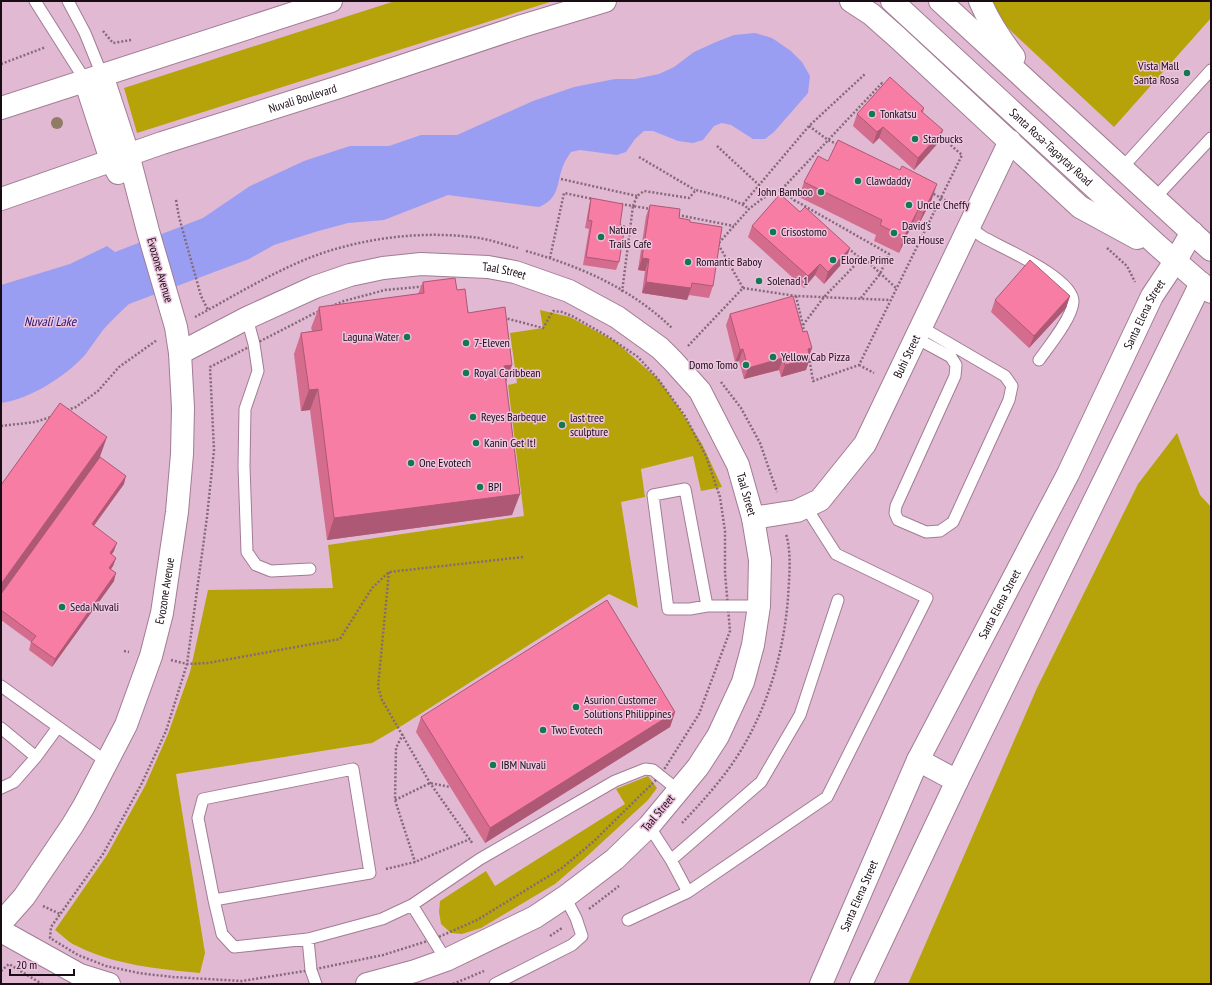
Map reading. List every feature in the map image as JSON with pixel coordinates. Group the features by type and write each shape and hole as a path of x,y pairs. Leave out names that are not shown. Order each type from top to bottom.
{"street":[{"path":"1,108 331,1"},
{"name":"Nuvali Boulevard","path":"1,200 120,157 339,87 522,26 605,1"},
{"path":"851,1 871,14 1080,207 1174,258"},
{"name":"Santa Rosa-Tagaytay Road","path":"892,1 1157,245 1174,258 1206,288"},
{"path":"940,1 1049,103 1211,250"},
{"path":"980,1 986,16 996,32 1049,103"},
{"path":"928,34 962,97"},
{"name":"Evozone Avenue","path":"1,923 24,897 52,857 84,806 126,725 152,656 163,605 178,505 183,416 180,353 174,322 147,226 120,157 93,78"},
{"name":"Buhi Street","path":"753,518 797,511 820,500 865,444 1010,142"},
{"name":"Santa Elena Street","path":"821,984 918,760 1068,474 1152,296 1174,258 1192,232"},
{"name":"Taal Street","path":"180,353 247,318 315,287 350,275 383,268 421,264 488,267 515,272 569,291 617,317 660,348 700,391 738,465 753,518 760,560 759,606 754,645 744,682 718,736 698,767 649,826 615,859 565,897 535,917 446,960 409,973 367,984"},
{"path":"861,984 957,781 1206,288"},
{"path":"918,760 957,781"},
{"path":"1,931 80,975 109,984"}],"lane":[{"path":"35,1 60,40 93,78"},
{"path":"68,1 85,33 93,78"},
{"path":"1122,168 1211,70"},
{"path":"1155,198 1211,138"},
{"path":"971,221 982,237 1042,268 1070,291 1073,301 1069,316 1039,360"},
{"path":"247,318 254,344 258,371 245,409 244,466 247,552 256,565 271,571 310,570"},
{"path":"919,332 1005,376 1012,386 1010,400 953,522 940,531 926,532 898,520 895,513 896,506 955,376 956,365 951,357 919,332"},
{"path":"707,606 685,489 653,496 668,609 690,609 707,606 759,606"},
{"path":"628,920 688,892 827,797 927,598 836,554 806,507"},
{"path":"671,860 760,782 800,716 838,600"},
{"path":"1,686 107,762"},
{"path":"1,788 14,782 36,757 58,727"},
{"path":"1,728 36,757"},
{"path":"214,900 370,872 353,769 202,799 198,818 214,900 222,934 234,947 308,939 382,919 412,905 480,859 615,781 645,769 653,770 678,790"},
{"path":"649,826 671,860 688,892"},
{"path":"495,984 572,945 582,936 576,918 565,897"},
{"path":"412,905 446,960"},
{"path":"308,939 311,970 316,984"}],"path":[{"path":"100,28 113,43 131,40"},
{"path":"1,64 48,47 60,40"},
{"path":"742,204 809,126 865,74"},
{"path":"743,288 718,244 749,209 763,198 782,189 882,83 888,88"},
{"path":"809,126 828,140 842,147"},
{"path":"808,353 813,381 859,365 962,155 933,130"},
{"path":"717,146 759,185"},
{"path":"639,157 696,190 742,204 749,209"},
{"path":"561,179 637,196"},
{"path":"782,189 811,215"},
{"path":"617,317 622,291 633,206 637,196 644,191 689,198 696,190"},
{"path":"927,190 941,198 971,221"},
{"path":"548,283 550,258 564,193 595,199"},
{"path":"176,200 179,217 201,296 208,310"},
{"path":"794,200 889,254 880,274 861,298"},
{"path":"618,203 656,210"},
{"path":"672,214 734,226"},
{"path":"64,412 76,407 98,391 119,367 174,322 208,310 297,264 331,250 365,241 398,236 444,235 481,238 578,267 640,301 658,314 675,331"},
{"path":"844,244 861,259 864,258 896,288"},
{"path":"1105,246 1127,266 1135,283"},
{"path":"803,325 824,298 861,259"},
{"path":"682,741 660,776 593,842 562,868 477,920 434,939 383,955 311,970 242,981 166,976 139,973 106,966 78,955 50,938 51,927 103,854 142,783 166,731 187,664 207,517 214,450 210,367 319,311 344,301 385,290 451,284 451,292 454,298 458,303 465,307 470,315 477,317 493,315 543,328 553,311 562,312 607,336 638,357 658,379 673,361 743,288"},
{"path":"743,288 796,296 890,300"},
{"path":"796,296 806,339"},
{"path":"464,319 470,315"},
{"path":"684,340 694,350"},
{"path":"662,846 727,771 747,740 765,701 777,666 785,627 788,587 788,540 780,513 777,491 760,443 741,408 721,380"},
{"path":"1,426 35,422 58,415"},
{"path":"124,650 187,664 208,663 340,639 372,588 389,572 523,557"},
{"path":"389,572 378,687 382,700 430,783 470,839 480,859"},
{"path":"403,734 396,748 395,800 415,862"},
{"path":"395,800 430,783 450,786"},
{"path":"370,872 415,862 470,839"},
{"path":"547,938 623,882"},
{"path":"1,971 8,964 42,984"},
{"path":"453,984 485,970"}],"shaded area":[{"path":"395,1 553,1 137,133 124,88"},
{"path":"990,1 1211,1 1211,18 1114,127 1012,32 1002,21"},
{"path":"540,310 570,317 616,342 658,379 702,444 722,487 701,491 693,456 641,469 645,497 621,502 638,608 609,594 403,725 372,743 176,774 205,953 200,973 153,968 122,962 106,958 74,945 68,941 55,930 107,855 145,786 168,734 190,672 208,590 333,588 328,545 524,516 508,385 517,383 510,333 543,328"},
{"path":"1177,433 1200,495 1211,507 1211,984 908,984 1037,688 1138,484"},
{"path":"648,776 657,788 648,800 555,884 481,928 462,934 451,933 441,924 439,912 440,901 486,871 495,886 625,804 616,789"}],"water":[{"name":"Nuvali Lake","path":"755,33 772,38 791,51 802,62 810,76 808,93 774,132 765,139 753,139 731,125 722,123 714,126 703,140 693,143 678,141 653,131 644,131 635,139 626,152 617,155 580,150 571,152 563,166 554,195 546,203 539,207 448,195 384,220 348,223 274,245 249,259 129,304 103,330 85,355 68,371 35,392 12,401 1,403 1,285 70,264 107,246 115,252 203,218 250,186 304,161 350,146 389,146 421,135 457,135 533,101 574,87 615,79 635,79 659,74 674,67 694,52 716,42 734,35"}],"building":[{"path":"890,77 924,108 921,111 943,130 918,158 883,127 877,132 857,114"},
{"path":"838,140 900,170 902,166 937,184 923,213 918,210 904,237 880,225 882,220 804,182 818,156 828,161"},
{"path":"780,194 800,212 805,207 850,248 828,272 820,264 808,276 752,226"},
{"path":"591,198 623,204 620,225 625,226 619,262 586,257 592,221 588,220"},
{"path":"650,205 680,209 679,218 690,220 690,222 722,227 713,286 692,283 691,288 646,282 649,259 642,258"},
{"path":"1030,260 1070,296 1034,336 995,300"},
{"name":"One Evotech","path":"455,278 457,290 465,289 468,313 505,307 512,365 504,366 520,494 334,518 318,389 309,390 301,333 322,330 319,307 424,293 423,282"},
{"path":"793,296 803,332 807,331 812,348 808,349 810,359 785,365 783,358 748,368 743,349 740,350 730,314"},
{"path":"60,403 107,437 1,584 1,485"},
{"path":"100,457 126,476 92,524 117,543 110,553 116,558 109,568 116,573 55,659 31,642 36,636 1,610 1,594"},
{"name":"Two Evotech","path":"607,600 675,712 490,828 421,717"}],"place":[{"name":"Vista Mall Santa Rosa","path":"1187,73"},
{"name":"Tonkatsu","path":"872,114"},
{"name":"Starbucks","path":"915,139"},
{"name":"Clawdaddy","path":"858,181"},
{"name":"John Bamboo","path":"821,192"},
{"name":"Uncle Cheffy","path":"909,205"},
{"name":"Crisostomo","path":"773,232"},
{"name":"David's Tea House","path":"894,233"},
{"name":"Nature Trails Cafe","path":"601,237"},
{"name":"Elorde Prime","path":"833,260"},
{"name":"Romantic Baboy","path":"688,262"},
{"name":"Solenad 1","path":"759,281"},
{"name":"Laguna Water","path":"407,337"},
{"name":"7-Eleven","path":"466,343"},
{"name":"Yellow Cab Pizza","path":"773,357"},
{"name":"Domo Tomo","path":"746,365"},
{"name":"Royal Caribbean","path":"466,373"},
{"name":"Reyes Barbeque","path":"473,417"},
{"name":"last tree sculpture","path":"562,425"},
{"name":"Kanin Get It!","path":"476,443"},
{"name":"One Evotech","path":"411,463"},
{"name":"BPI","path":"480,487"},
{"name":"Seda Nuvali","path":"62,607"},
{"name":"Asurion Customer Solutions Philippines","path":"576,707"},
{"name":"Two Evotech","path":"543,730"},
{"name":"IBM Nuvali","path":"493,765"}]}
